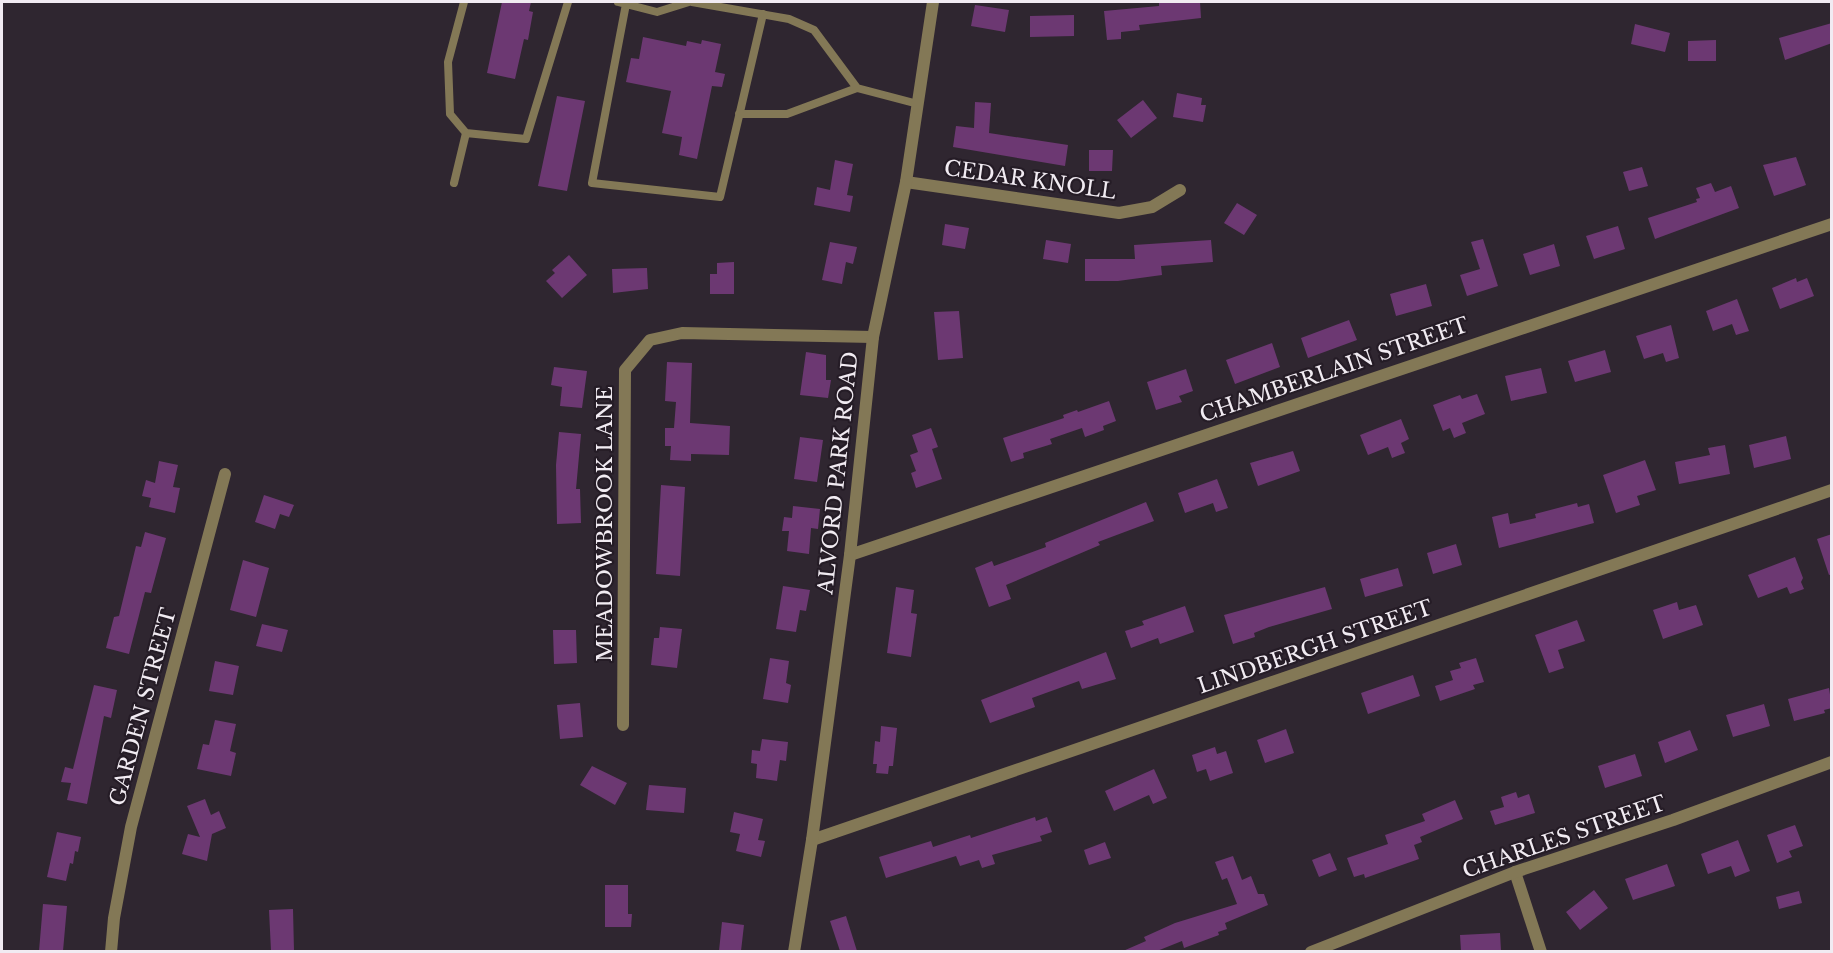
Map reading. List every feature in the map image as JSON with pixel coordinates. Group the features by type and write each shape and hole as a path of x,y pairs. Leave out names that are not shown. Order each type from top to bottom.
{"street":[{"name":"ALVORD PARK ROAD","path":"794,951 812,840 850,555 873,337 906,182 933,2"},
{"name":"CEDAR KNOLL","path":"906,182 1119,213 1152,207 1180,190"},
{"name":"CHAMBERLAIN STREET","path":"850,555 1832,224"},
{"name":"MEADOWBROOK LANE","path":"623,725 625,370 650,340 682,333 873,337"},
{"name":"GARDEN STREET","path":"111,951 114,918 131,827 225,474"},
{"name":"LINDBERGH STREET","path":"812,840 1832,490"},
{"name":"CHARLES STREET","path":"1311,951 1515,872 1673,820 1832,762"},
{"path":"1515,872 1540,951"}],"lane":[{"path":"464,2 448,62 450,114 466,134 526,139 568,2"},
{"path":"618,2 657,12 691,2 789,19 814,30 858,88"},
{"path":"626,4 592,183 720,197 763,14"},
{"path":"739,114 787,114 858,88 918,104"},
{"path":"454,183 466,134"}],"building":[{"path":"502,2 531,2 529,11 533,12 528,40 524,39 515,79 487,73"},
{"path":"1159,2 1200,2 1201,18 1139,25 1140,30 1121,32 1121,39 1107,40 1104,11 1159,6"},
{"path":"975,5 1009,10 1005,32 971,26"},
{"path":"1074,15 1074,36 1030,37 1030,16"},
{"path":"1832,23 1832,43 1785,60 1779,38"},
{"path":"1635,24 1670,33 1665,52 1631,44"},
{"path":"643,37 686,46 687,41 701,44 702,40 721,44 715,72 725,74 722,87 712,86 697,159 679,155 682,137 662,133 671,91 626,82 631,58 639,59"},
{"path":"1716,40 1716,61 1688,61 1688,41"},
{"path":"1177,93 1202,98 1201,105 1206,105 1203,122 1173,117"},
{"path":"557,96 585,101 567,191 538,186"},
{"path":"1143,100 1157,118 1131,138 1117,120"},
{"path":"975,102 991,103 989,133 1068,145 1065,166 953,147 956,126 974,128"},
{"path":"1089,150 1113,150 1112,171 1089,171"},
{"path":"1796,157 1806,185 1774,196 1763,165"},
{"path":"835,160 853,164 847,195 853,196 850,212 814,205 817,187 830,190"},
{"path":"1642,167 1648,186 1629,191 1623,172"},
{"path":"1711,183 1715,192 1731,186 1739,208 1655,239 1648,218 1697,202 1696,199 1700,198 1696,188"},
{"path":"1237,203 1257,215 1244,235 1224,223"},
{"path":"945,224 969,228 965,249 942,245"},
{"path":"1618,226 1625,249 1594,259 1586,236"},
{"path":"1483,239 1498,286 1467,296 1460,275 1480,269 1471,242"},
{"path":"1046,240 1071,244 1068,263 1043,259"},
{"path":"1211,240 1213,262 1161,266 1162,275 1118,281 1085,281 1085,259 1135,259 1134,245"},
{"path":"830,242 857,247 853,264 846,262 842,284 822,280"},
{"path":"1554,244 1560,266 1530,275 1523,254"},
{"path":"569,255 587,275 562,298 546,281 555,273 552,270"},
{"path":"734,262 734,294 710,294 710,274 717,274 717,263"},
{"path":"647,268 648,289 613,293 612,269"},
{"path":"1796,278 1797,282 1807,278 1814,296 1780,309 1772,288"},
{"path":"1426,284 1432,306 1396,316 1390,294"},
{"path":"1737,299 1749,331 1736,335 1732,324 1713,331 1706,311"},
{"path":"959,311 963,358 938,360 934,312"},
{"path":"1349,320 1357,340 1308,358 1301,338"},
{"path":"1671,325 1679,358 1666,362 1663,353 1644,359 1636,336"},
{"path":"1272,343 1280,367 1235,384 1226,360"},
{"path":"1605,350 1611,372 1575,382 1568,361"},
{"path":"806,352 826,355 826,380 831,380 828,398 800,395"},
{"path":"667,362 692,363 690,423 730,426 729,455 691,454 691,461 670,460 671,446 665,446 665,428 674,428 676,402 665,401"},
{"path":"554,367 587,371 582,408 560,406 562,387 551,385"},
{"path":"1541,368 1547,393 1511,401 1505,376"},
{"path":"1186,369 1193,391 1179,396 1182,402 1156,410 1147,382"},
{"path":"1477,394 1485,414 1462,423 1466,433 1454,438 1450,428 1443,431 1433,405 1460,395 1462,399"},
{"path":"1109,401 1116,421 1103,426 1104,430 1085,437 1082,428 1050,439 1052,444 1023,453 1024,458 1011,462 1003,438 1064,418 1063,415 1077,410 1078,412"},
{"path":"1401,419 1409,439 1401,443 1405,453 1392,458 1388,447 1368,455 1360,435"},
{"path":"931,428 938,447 932,449 942,479 916,488 911,473 916,471 910,455 918,452 912,435"},
{"path":"559,432 581,434 576,489 580,489 581,523 557,524 556,465"},
{"path":"1786,436 1791,459 1754,468 1749,445"},
{"path":"800,437 823,440 817,482 794,479"},
{"path":"1725,445 1730,474 1679,484 1675,462 1710,455 1708,448"},
{"path":"1293,451 1300,471 1258,486 1250,463"},
{"path":"1645,460 1656,490 1637,496 1640,505 1616,513 1603,475"},
{"path":"159,461 178,465 173,487 180,488 175,513 149,507 151,498 142,496 146,480 155,483"},
{"path":"1217,479 1228,508 1216,512 1213,503 1185,513 1178,493"},
{"path":"661,485 685,487 680,576 656,574"},
{"path":"264,495 294,505 289,517 280,514 275,529 255,522"},
{"path":"1146,502 1154,521 1098,542 1100,545 1006,585 1011,599 989,607 975,568 992,561 994,566 1046,547 1045,543"},
{"path":"1577,503 1578,507 1589,504 1594,523 1499,548 1492,517 1508,513 1510,524 1536,518 1535,514"},
{"path":"793,506 820,509 818,529 811,528 809,554 787,551 789,531 782,531 784,517 792,518"},
{"path":"145,532 166,538 151,593 145,592 129,654 106,648 114,617 119,616 136,546 141,547"},
{"path":"1832,534 1832,574 1829,575 1817,539"},
{"path":"1456,544 1462,565 1433,574 1427,553"},
{"path":"1795,557 1803,578 1801,582 1804,589 1790,594 1787,587 1758,598 1748,575"},
{"path":"243,560 269,568 256,617 230,610"},
{"path":"1398,568 1403,586 1365,597 1360,579"},
{"path":"783,586 810,590 806,611 800,610 796,632 776,629"},
{"path":"896,587 914,590 911,613 917,614 911,657 887,653"},
{"path":"1325,587 1332,609 1269,627 1254,633 1255,637 1233,644 1224,615"},
{"path":"1677,602 1679,610 1696,605 1703,625 1663,639 1653,610"},
{"path":"1185,606 1194,632 1160,644 1158,638 1131,648 1125,631 1144,625 1142,621"},
{"path":"1577,620 1585,641 1558,650 1564,668 1549,673 1535,635"},
{"path":"262,624 288,630 282,652 256,646"},
{"path":"660,627 682,629 677,668 651,665 654,638 659,638"},
{"path":"553,630 576,630 577,663 554,664"},
{"path":"1106,652 1116,679 1082,689 1079,681 1032,698 1035,707 990,723 981,700"},
{"path":"770,658 789,661 786,683 791,685 788,703 763,699"},
{"path":"1476,658 1484,682 1473,685 1475,689 1440,701 1435,686 1453,680 1450,671 1461,668 1459,663"},
{"path":"215,661 239,666 233,695 209,691"},
{"path":"1413,675 1420,696 1368,714 1361,693"},
{"path":"94,685 117,690 111,718 104,716 87,804 67,800 71,783 61,782 65,767 73,769"},
{"path":"1829,688 1832,708 1824,710 1825,713 1794,721 1788,699"},
{"path":"580,703 583,737 560,739 557,705"},
{"path":"1764,704 1770,726 1733,737 1726,715"},
{"path":"215,720 236,724 230,751 236,753 231,776 197,769 203,744 209,745"},
{"path":"881,726 897,728 893,766 889,766 888,774 876,773 877,764 873,764 875,741 880,742"},
{"path":"1286,729 1294,753 1265,763 1257,740"},
{"path":"1690,730 1698,750 1665,763 1658,742"},
{"path":"762,739 788,742 786,761 780,760 777,781 756,778 757,764 751,763 752,750 760,751"},
{"path":"1215,747 1217,754 1226,751 1233,773 1210,781 1206,769 1197,772 1192,755"},
{"path":"1635,754 1642,776 1605,788 1598,766"},
{"path":"592,766 627,783 615,805 580,785"},
{"path":"1154,769 1167,798 1153,804 1149,795 1114,811 1105,791"},
{"path":"649,785 686,788 684,813 646,810"},
{"path":"1516,792 1518,798 1529,794 1535,813 1495,825 1490,811 1504,807 1501,797"},
{"path":"205,799 211,815 219,811 226,828 212,834 207,861 182,854 188,834 200,837 187,806"},
{"path":"1455,800 1463,819 1420,837 1422,842 1414,845 1419,859 1365,878 1364,874 1354,877 1347,858 1388,844 1385,835 1425,821 1422,814"},
{"path":"734,812 763,819 758,840 765,841 761,857 736,851 740,834 730,832"},
{"path":"1035,817 1036,821 1047,817 1052,832 1040,836 1042,841 992,855 995,864 982,868 979,860 960,866 956,856 886,878 879,857 931,841 933,847 970,835 971,838"},
{"path":"1795,825 1803,846 1789,851 1792,857 1777,863 1767,835"},
{"path":"57,832 81,837 73,864 70,863 66,881 47,877"},
{"path":"1738,840 1750,871 1735,877 1731,866 1708,874 1701,854"},
{"path":"1105,842 1111,858 1089,865 1084,850"},
{"path":"1330,853 1337,870 1319,877 1312,860"},
{"path":"1233,856 1242,880 1251,876 1258,894 1264,894 1268,905 1225,923 1227,929 1218,932 1219,935 1184,948 1182,941 1157,951 1123,951 1146,941 1144,937 1175,923 1237,904 1227,878 1222,880 1215,862"},
{"path":"1667,864 1675,886 1633,900 1625,879"},
{"path":"605,885 628,885 628,914 632,914 631,927 605,927"},
{"path":"1594,890 1608,908 1580,930 1566,912"},
{"path":"1799,891 1802,903 1779,909 1776,897"},
{"path":"43,904 67,906 63,951 39,951"},
{"path":"293,909 294,951 271,951 269,910"},
{"path":"846,916 857,951 840,951 830,921"},
{"path":"722,922 744,925 741,951 719,951"},
{"path":"1500,933 1501,951 1461,951 1460,935"}]}
